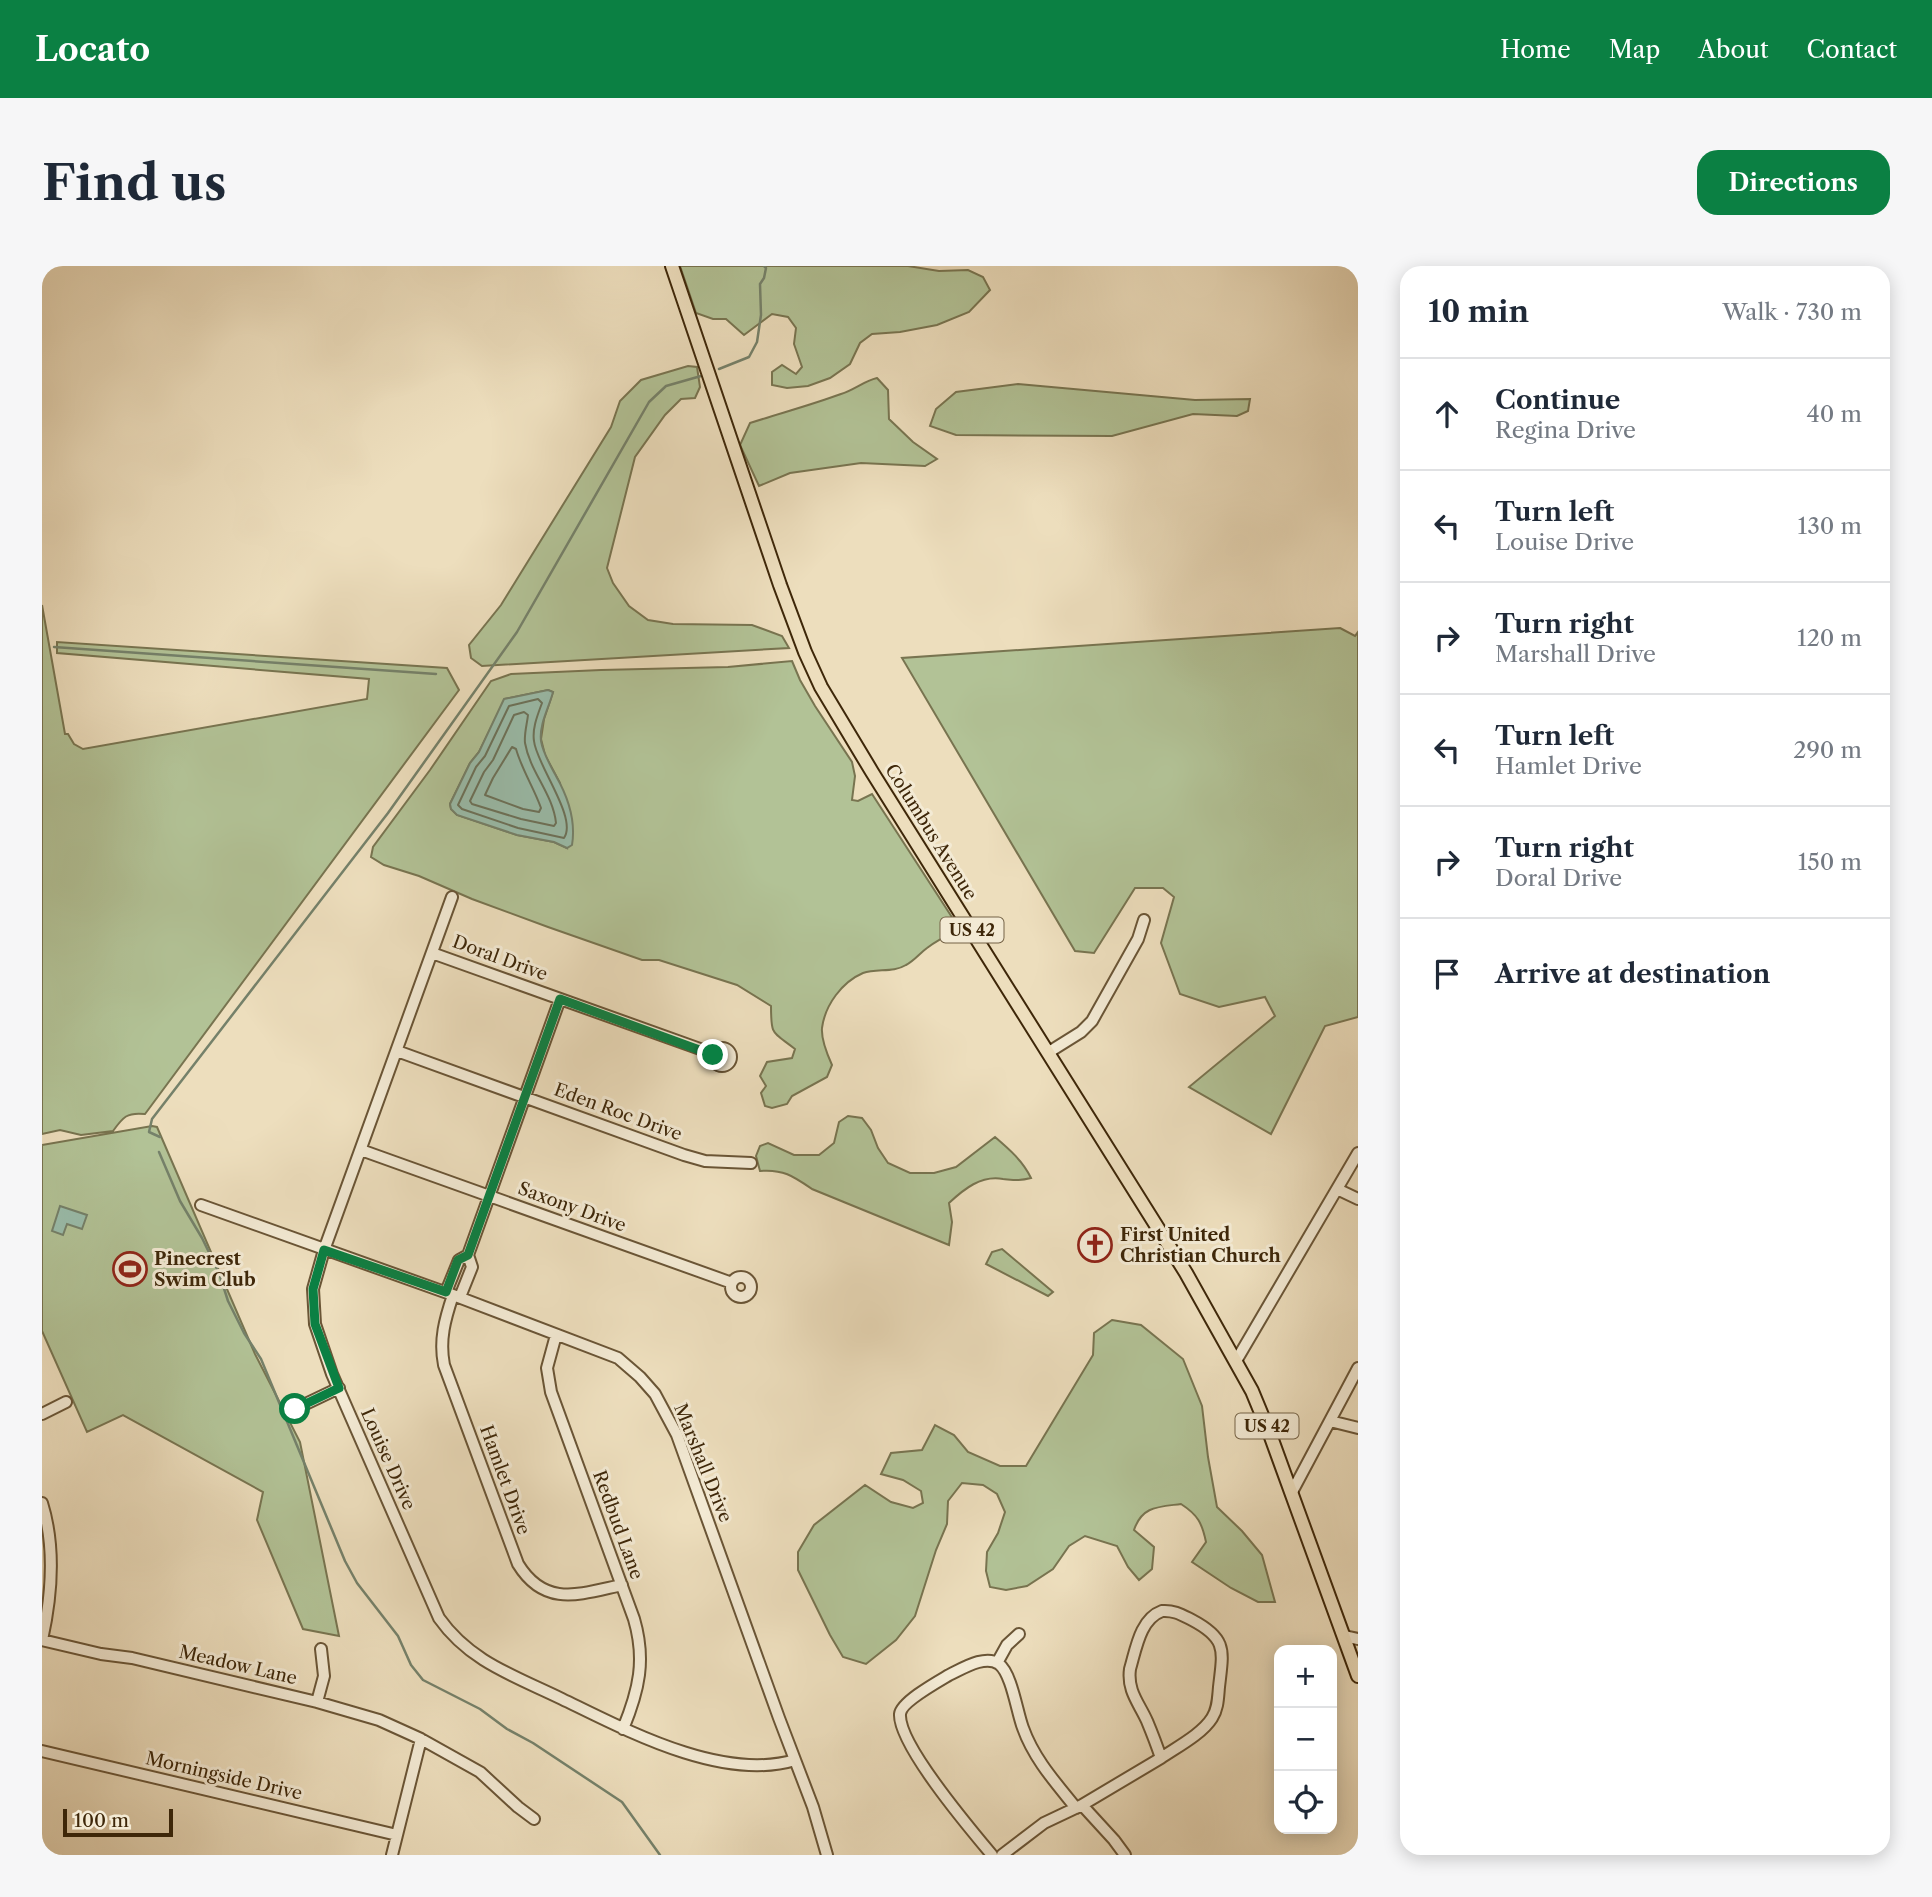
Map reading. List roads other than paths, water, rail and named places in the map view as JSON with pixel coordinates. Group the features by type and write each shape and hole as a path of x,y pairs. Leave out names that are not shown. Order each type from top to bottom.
{"main road":[{"name":"Columbus Avenue","path":"671,266 780,585 807,658 821,687 1138,1194 1236,1361"},
{"name":"US 42","path":"1236,1361 1252,1391 1292,1492 1358,1676"}],"street":[{"name":"Louise Drive","path":"453,897 324,1250 313,1289 315,1324 339,1388 430,1600 455,1639 475,1656 624,1729 673,1749 712,1760 755,1765 795,1760"},
{"path":"1049,1052 1081,1032 1092,1021 1138,939 1144,920"},
{"name":"Doral Drive","path":"432,953 713,1054"},
{"name":"Hamlet Drive","path":"560,999 468,1255 472,1267 453,1295 442,1332 442,1349 444,1365 518,1564 531,1582 559,1595 576,1595 622,1585"},
{"name":"Eden Roc Drive","path":"397,1051 699,1160 751,1163"},
{"name":"Saxony Drive","path":"361,1150 732,1283"},
{"path":"1236,1361 1358,1153"},
{"path":"1337,1189 1358,1199"},
{"name":"Marshall Drive","path":"201,1205 453,1295 618,1358 648,1385 670,1419 813,1807 827,1855"},
{"name":"Redbud Lane","path":"555,1335 547,1368 551,1392 637,1628 641,1658 637,1692 624,1729"},
{"path":"1292,1492 1358,1367"},
{"path":"295,1409 339,1388"},
{"path":"42,1414 66,1402"},
{"path":"1329,1421 1358,1428"},
{"path":"42,1503 49,1537 51,1572 50,1600 42,1640"},
{"path":"1002,1855 1044,1823 1079,1806 1161,1758 1201,1731 1212,1719 1218,1703 1223,1657 1221,1648 1213,1633 1177,1612 1170,1611 1156,1613 1145,1624 1129,1677 1132,1694 1144,1715 1161,1758"},
{"path":"996,1663 1007,1645 1019,1634"},
{"path":"1343,1636 1358,1639"},
{"name":"Meadow Lane","path":"42,1640 132,1658 317,1702 379,1720 421,1739 480,1772 534,1819"},
{"path":"317,1702 324,1676 321,1649"},
{"path":"992,1855 958,1815 918,1757 906,1736 900,1714 903,1705 949,1675 986,1660 996,1663 1006,1673 1023,1727 1045,1770 1114,1840 1125,1855"},
{"path":"392,1855 421,1739"},
{"name":"Morningside Drive","path":"42,1751 397,1835"}],"water":[{"path":"548,690 553,692 543,722 541,741 570,809 573,836 572,845 567,848 457,815 450,804 504,699"},
{"path":"60,1206 87,1215 82,1229 67,1224 63,1235 52,1231"}],"waterway":[{"path":"719,369 749,357 757,342 761,315 760,284 764,278 764,266"},
{"path":"160,1137 149,1132 152,1119 388,813 517,632 649,402 666,386 701,376"},
{"path":"54,647 436,674"},
{"path":"159,1152 180,1201 219,1273 228,1301 261,1359 345,1561 357,1583 398,1636 411,1665 423,1680 480,1709 622,1802 660,1855"}],"place":[{"name":"First United Christian Church","path":"1095,1245"},
{"name":"Pinecrest Swim Club","path":"130,1269"}]}
